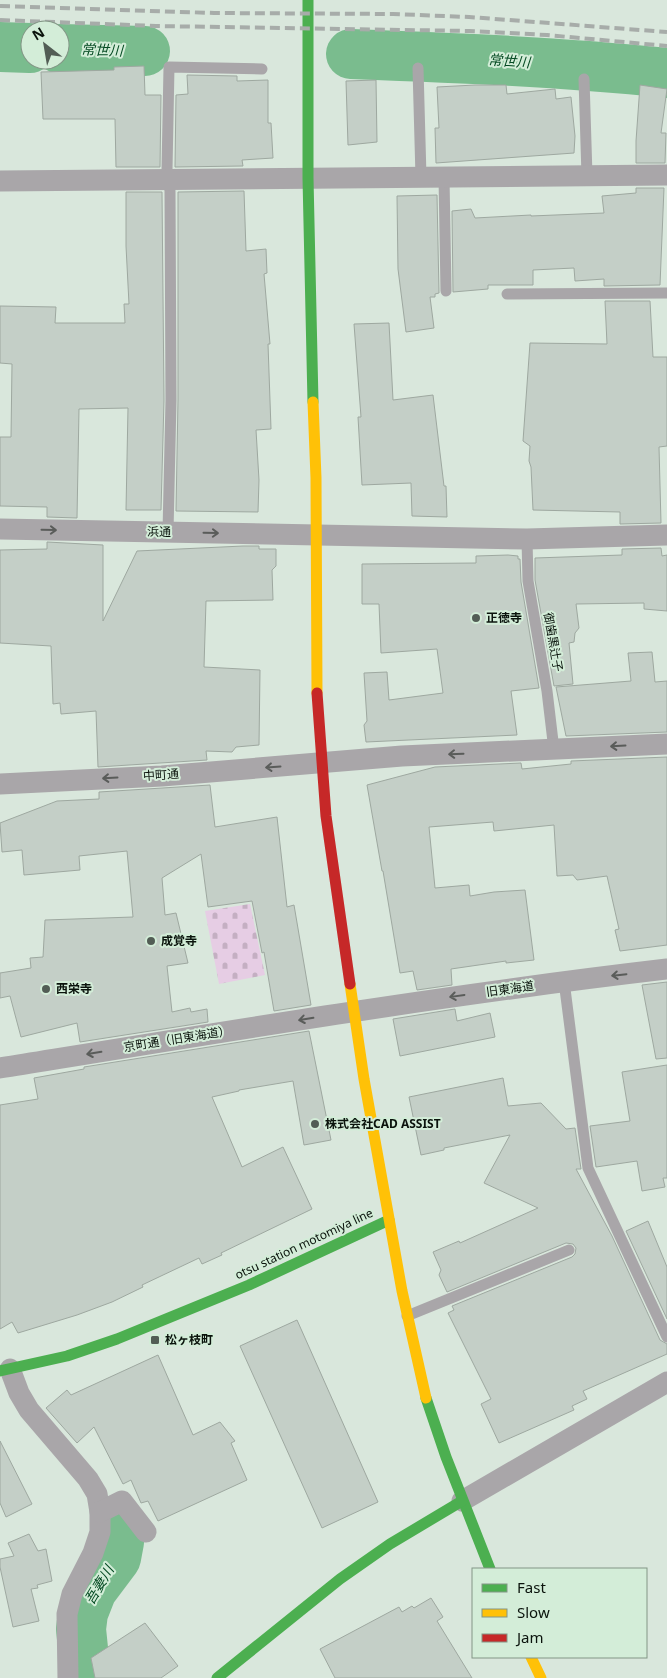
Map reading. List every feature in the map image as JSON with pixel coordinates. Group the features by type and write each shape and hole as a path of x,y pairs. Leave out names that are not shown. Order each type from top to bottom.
{"street":[{"path":"308,0 308,178 317,535 317,690 321,764 326,816 354,1011 389,1220"},
{"path":"0,181 667,175"},
{"name":"浜通","path":"0,529 528,539 667,534"},
{"name":"中町通","path":"0,784 162,776 402,756 667,744"},
{"name":"旧東海道","path":"354,1011 564,981 667,969"},
{"name":"京町通（旧東海道）","path":"0,1068 354,1011"},
{"name":"otsu station motomiya line","path":"5,1370 78,1352 115,1340 198,1307 292,1266 389,1220 407,1316 426,1397 462,1501 490,1568"},
{"path":"5,1370 29,1410 97,1494 100,1512 100,1532 93,1554 72,1594 67,1614 68,1678"},
{"path":"217,1678 382,1549 667,1382"},
{"path":"100,1512 122,1501 146,1532"},
{"path":"531,1658 541,1678"}],"lane":[{"path":"168,532 171,360 170,191 167,170 169,66 262,69"},
{"path":"418,68 421,177"},
{"path":"584,79 587,176"},
{"path":"444,177 446,291"},
{"path":"507,294 667,293"},
{"name":"御歯黒辻子","path":"528,539 528,581 548,691 554,750"},
{"path":"564,981 588,1168 667,1337"},
{"path":"407,1316 569,1250"}],"green space":[{"path":"250,904 265,975 219,984 205,911"}],"building":[{"path":"144,66 145,95 161,95 160,167 116,167 115,119 43,119 41,72 114,70 114,67"},
{"path":"187,75 237,76 237,81 268,80 268,123 271,123 273,158 242,160 243,166 175,167 176,95 188,94"},
{"path":"376,80 377,142 348,145 346,81"},
{"path":"506,85 507,94 555,89 556,99 571,97 575,136 574,153 436,163 435,128 439,128 437,87"},
{"path":"640,85 667,89 661,133 666,133 665,163 636,163"},
{"path":"636,188 664,188 660,285 604,286 604,279 575,281 574,268 533,270 533,285 488,285 488,289 453,292 452,211 471,209 475,218 604,213 602,196 636,193"},
{"path":"244,191 246,251 266,249 267,273 264,274 270,344 268,344 271,429 256,430 259,480 258,512 176,511 178,192"},
{"path":"126,192 162,192 164,400 161,510 126,510 128,408 79,409 77,518 47,517 47,507 0,506 0,437 11,437 12,364 0,363 0,306 56,307 55,323 125,323 124,304 129,304"},
{"path":"437,195 439,293 435,294 435,297 430,297 434,328 406,332 398,269 397,196"},
{"path":"605,301 650,301 653,357 667,357 667,446 659,447 661,523 620,524 620,512 533,510 531,467 529,461 530,446 523,441 530,343 607,344"},
{"path":"389,323 393,400 433,395 444,486 446,486 447,517 412,516 411,483 362,485 358,417 361,417 354,324"},
{"path":"47,542 103,545 103,621 137,551 243,546 259,546 259,549 276,549 276,566 272,570 273,600 206,601 204,667 260,670 259,745 236,747 232,752 206,751 207,760 98,767 96,711 61,714 60,703 53,704 51,646 0,643 0,550 47,549"},
{"path":"661,548 662,556 667,555 667,611 644,609 644,603 576,604 579,628 575,633 574,642 569,643 573,684 554,686 535,580 535,558 622,555 622,549"},
{"path":"476,556 518,556 518,559 520,559 521,582 539,688 511,691 517,735 366,742 364,725 367,721 364,673 387,672 389,700 443,693 437,649 381,653 379,604 362,604 362,564 476,563"},
{"path":"652,652 655,682 667,681 667,732 566,736 556,687 631,681 628,653"},
{"path":"667,757 667,945 620,951 615,930 619,929 607,876 577,880 573,875 557,876 554,825 494,831 493,822 429,827 435,888 469,885 470,896 525,890 534,960 506,963 506,961 451,969 452,985 417,990 413,971 400,973 367,785 435,767 521,763 522,769 571,764 571,761"},
{"path":"210,785 215,827 277,817 287,907 294,905 311,1005 274,1011 264,952 262,953 252,901 208,907 201,854 162,878 165,915 176,913 188,963 167,966 172,1012 190,1008 191,1012 207,1009 208,1022 80,1042 77,1023 21,1037 10,996 0,998 0,973 31,968 30,958 43,957 45,920 133,917 127,851 79,856 80,870 24,875 22,850 2,852 0,823 57,801 99,799 99,792"},
{"path":"667,982 667,1058 656,1059 642,985"},
{"path":"455,1009 457,1021 490,1013 495,1037 400,1056 393,1019"},
{"path":"309,1031 331,1140 304,1145 293,1081 239,1090 212,1097 242,1167 283,1147 312,1209 221,1253 222,1255 202,1264 199,1258 142,1285 143,1287 112,1302 18,1333 12,1322 0,1329 0,1105 38,1099 34,1078 84,1069 84,1067"},
{"path":"667,1065 667,1178 663,1178 665,1187 642,1191 637,1161 596,1167 590,1126 630,1121 622,1072"},
{"path":"503,1078 508,1106 541,1103 566,1129 575,1128 581,1169 576,1169 612,1236 660,1340 667,1344 667,1354 583,1391 587,1399 572,1406 574,1410 499,1443 481,1404 491,1399 448,1313 454,1310 452,1306 572,1257 575,1254 576,1248 573,1244 566,1243 447,1292 439,1275 441,1270 433,1252 459,1241 460,1243 538,1208 484,1183 510,1135 444,1148 444,1150 421,1155 409,1097"},
{"path":"648,1221 667,1267 667,1319 626,1231"},
{"path":"297,1320 378,1502 322,1528 240,1346"},
{"path":"158,1355 193,1435 220,1422 235,1441 231,1443 247,1480 158,1521 148,1501 141,1503 131,1480 123,1484 94,1427 77,1443 46,1408 67,1390 71,1395"},
{"path":"0,1441 32,1504 6,1517 0,1503"},
{"path":"29,1534 38,1551 46,1549 52,1581 37,1585 38,1588 31,1589 39,1621 13,1627 0,1567 0,1559 14,1556 8,1543"},
{"path":"431,1598 443,1617 437,1621 472,1678 335,1678 320,1649 399,1607 402,1612 412,1606 414,1608"},
{"path":"145,1623 178,1666 161,1678 95,1678 91,1658"}],"waterway":[{"name":"常世川","path":"0,47 20,48"},
{"name":"常世川","path":"70,49 145,51"},
{"name":"常世川","path":"351,54 549,63 667,73"},
{"name":"吾妻川","path":"86,1678 81,1629 83,1613 92,1590 116,1558 119,1542 117,1522"}],"railway":[{"path":"0,6 214,13 393,14 469,17 667,32"},
{"path":"0,20 156,26 469,31 547,35 667,46"}],"traffic: fast":[{"path":"308,0 308,178 313,402"},
{"path":"0,1371 67,1356 117,1339 249,1285 389,1220"},
{"path":"426,1398 446,1457 490,1568"},
{"path":"217,1678 340,1579 390,1544 462,1501"}],"traffic: slow":[{"path":"313,402 316,478 317,693"},
{"path":"350,984 364,1079 402,1291 426,1398"},
{"path":"531,1658 541,1678"}],"traffic: jam":[{"path":"317,693 326,816 350,984"}],"place":[{"name":"正徳寺","path":"476,618"},
{"name":"成覚寺","path":"151,941"},
{"name":"西栄寺","path":"46,989"},
{"name":"株式会社CAD ASSIST","path":"315,1124"},
{"name":"松ヶ枝町","path":"155,1340"}]}
